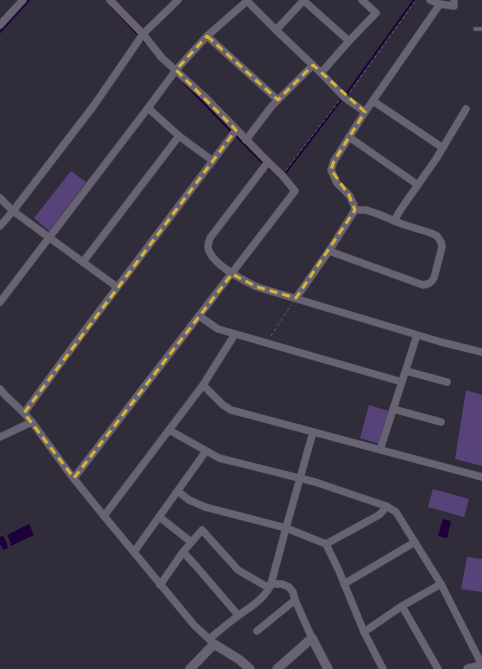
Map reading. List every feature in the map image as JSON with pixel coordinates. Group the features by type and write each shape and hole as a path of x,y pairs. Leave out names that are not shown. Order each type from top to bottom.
{"street":[{"path":"0,25 23,0"},
{"path":"74,478 295,191 282,175 205,97 162,58 143,34 110,0"},
{"path":"0,226 95,104 143,34 178,0"},
{"path":"0,302 176,70 207,36 246,0 345,98 365,112"},
{"path":"276,30 304,0 349,41"},
{"path":"321,73 376,13 362,0"},
{"path":"430,0 440,4 454,6 454,0"},
{"path":"296,298 329,251 355,210 349,195 337,183 331,170 334,160 365,112 440,4"},
{"path":"207,36 278,100"},
{"path":"246,140 271,107 313,65"},
{"path":"373,101 443,148"},
{"path":"148,108 179,136 213,161"},
{"path":"394,221 443,148 466,109"},
{"path":"24,413 236,130"},
{"path":"83,262 179,136"},
{"path":"349,137 418,186"},
{"path":"268,162 210,238 208,247 210,255 232,274 257,287 417,335 482,352"},
{"path":"0,198 13,211 117,287"},
{"path":"329,251 423,285 432,282 442,247 437,236 366,210 355,210"},
{"path":"199,316 218,329 402,382"},
{"path":"104,516 203,385 235,334"},
{"path":"380,450 417,335"},
{"path":"406,371 447,382"},
{"path":"203,385 223,405 231,410 482,477"},
{"path":"0,389 32,422 104,516 194,625 211,642 240,660 250,669"},
{"path":"393,410 441,422"},
{"path":"0,437 32,422"},
{"path":"169,430 219,458 315,482 386,506 396,512 441,584 482,665 468,669"},
{"path":"190,669 211,642 238,615 268,592 313,432"},
{"path":"134,552 206,451"},
{"path":"180,493 189,500 205,508 286,528 326,544 364,632 383,669"},
{"path":"326,544 378,515 386,506"},
{"path":"162,519 191,542"},
{"path":"160,585 183,552 202,530 238,570 270,586 282,584 289,587 293,592 295,600 312,638 328,669"},
{"path":"344,584 415,542"},
{"path":"183,552 238,615"},
{"path":"364,632 402,606 441,584"},
{"path":"257,631 295,600"},
{"path":"402,606 438,669"},
{"path":"277,669 312,638"}],"lane":[{"path":"475,29 482,29"}],"path":[{"path":"282,175 340,100 345,98 416,0"},
{"path":"267,343 296,298"}],"highlighted area":[{"path":"207,36 278,100 313,65 365,112 334,161 331,170 349,195 355,210 296,298 257,287 232,274 74,478 24,413 236,130 176,70"}],"shaded area":[{"path":"71,171 86,182 49,231 34,218"},
{"path":"466,390 482,395 482,466 455,459"},
{"path":"369,405 389,411 380,444 360,438"},
{"path":"433,489 469,499 464,517 428,507"},
{"path":"443,519 451,521 447,538 438,536"},
{"path":"29,524 34,535 11,546 7,535"},
{"path":"3,536 8,548 3,550 0,544 0,537"},
{"path":"467,557 482,559 482,592 461,589"}],"waterway":[{"path":"0,32 29,0"},
{"path":"284,175 344,97 414,0"},
{"path":"112,7 147,44"},
{"path":"183,82 232,132"},
{"path":"235,135 274,172"}]}
